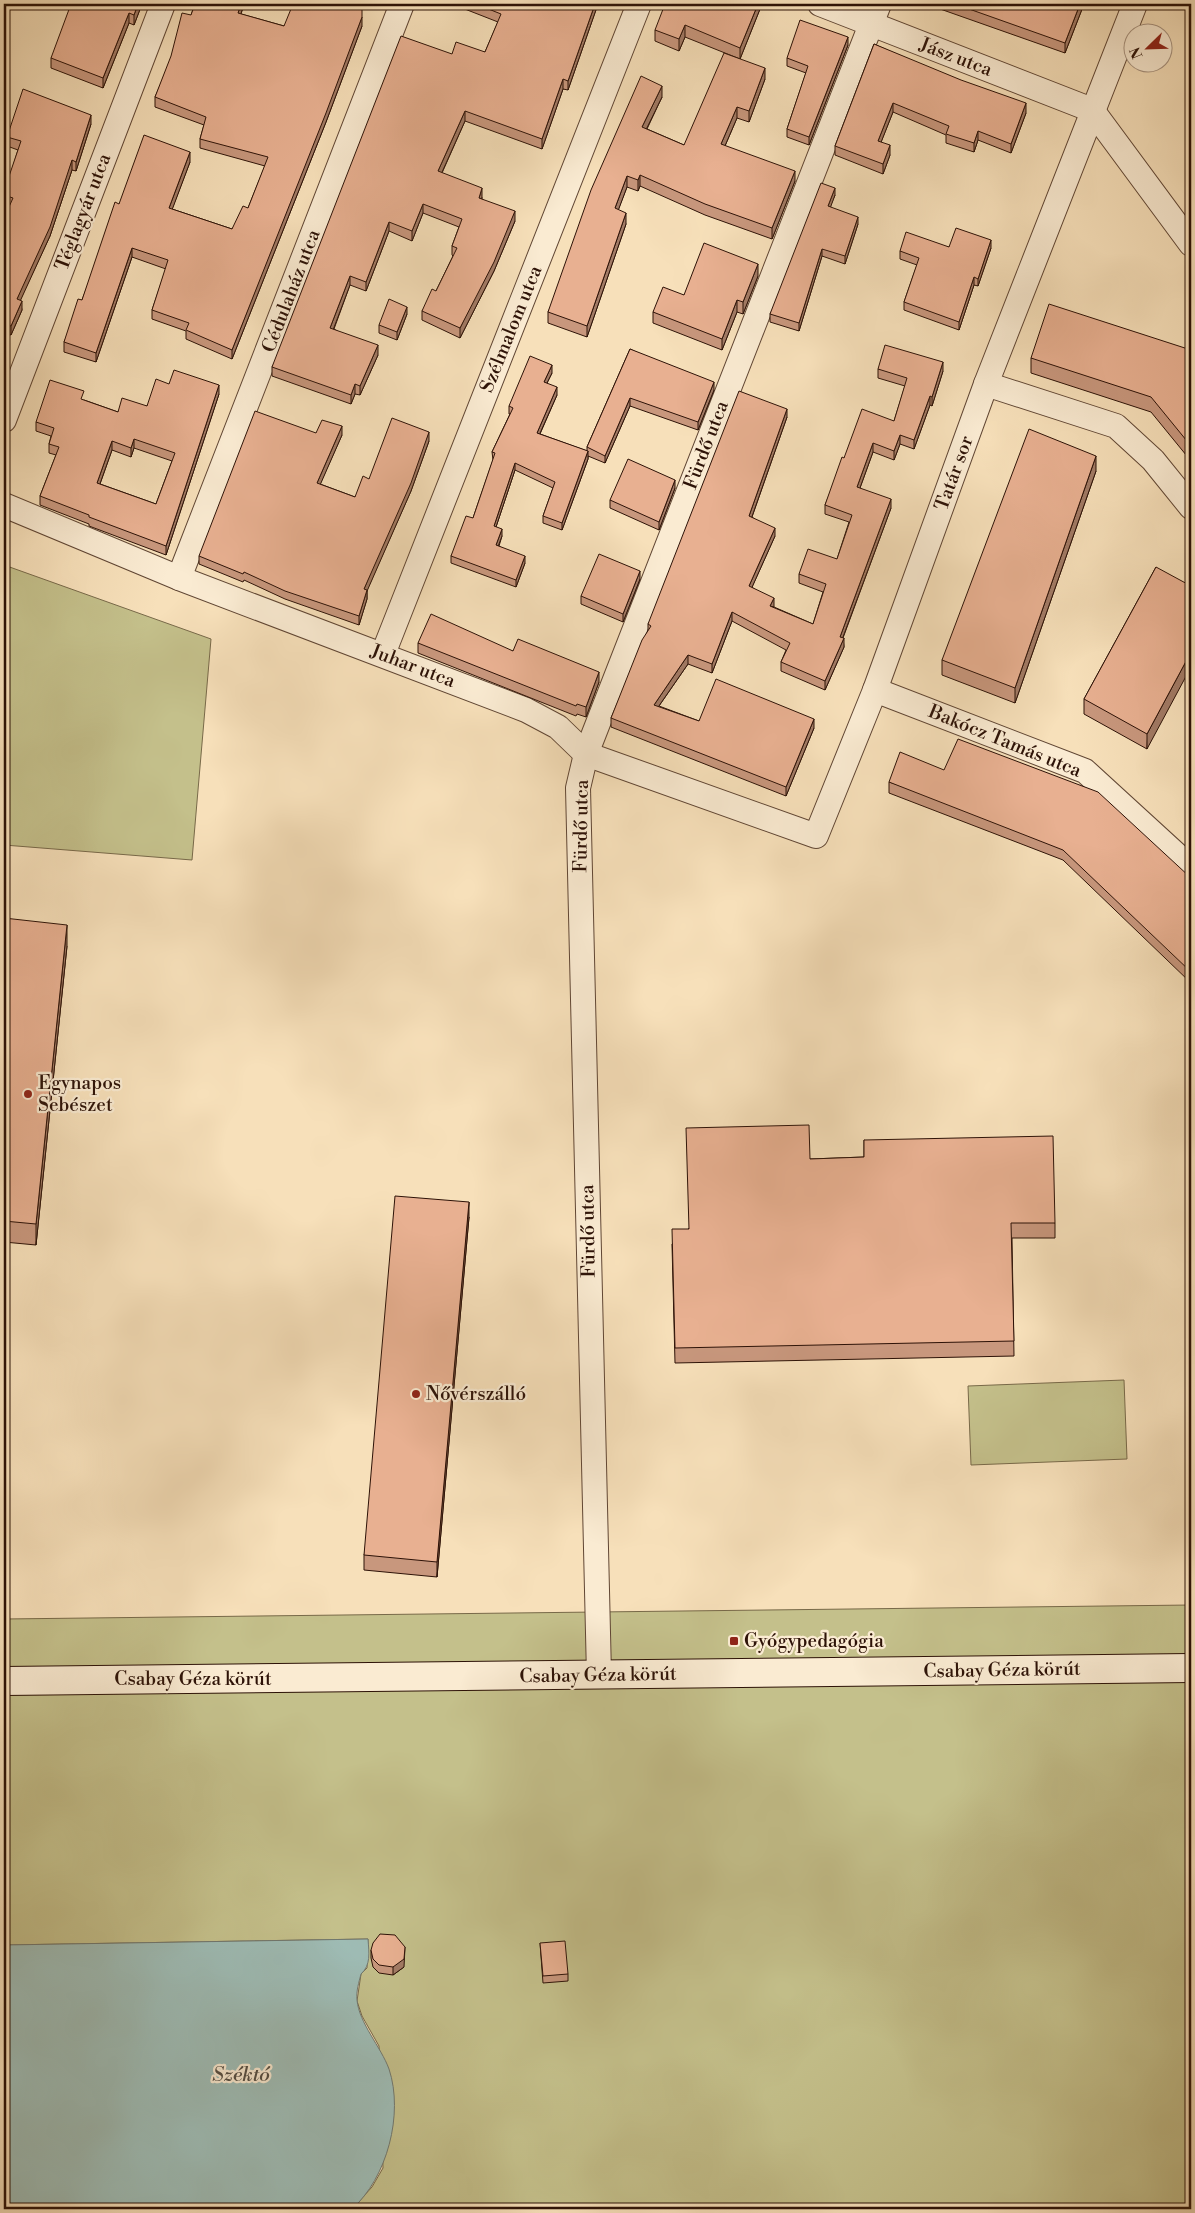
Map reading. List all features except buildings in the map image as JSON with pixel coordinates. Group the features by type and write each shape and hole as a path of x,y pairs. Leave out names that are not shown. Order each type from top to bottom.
{"street":[{"name":"Téglagyár utca","path":"4,420 163,4"},
{"name":"Cédulaház utca","path":"179,578 402,4"},
{"name":"Szélmalom utca","path":"383,654 639,4"},
{"name":"Jász utca","path":"820,4 875,14 1092,110"},
{"name":"Tatár sor","path":"816,836 875,690 986,384 1135,4"},
{"name":"Fürdő utca","path":"599,1675 578,788 586,754 875,14"},
{"path":"1092,110 1191,244"},
{"path":"986,384 1116,426 1153,460 1191,508"},
{"name":"Juhar utca","path":"4,505 179,578 526,710 558,727 586,754 816,836"},
{"name":"Bakócz Tamás utca","path":"875,690 1085,770 1191,868"},
{"name":"Csabay Géza körút","path":"4,1681 1191,1668"}],"shaded area":[{"path":"4,565 211,639 192,860 4,845"},
{"path":"1124,1380 1127,1459 971,1465 968,1386"},
{"path":"1191,1605 1191,2209 352,2209 372,2187 383,2168 379,2046 362,2016 357,2001 361,1974 367,1968 368,1939 4,1945 4,1619"}],"water":[{"name":"Széktó","path":"368,1939 368,1963 361,1974 357,1990 357,2000 366,2026 389,2069 393,2087 393,2125 383,2163 375,2180 352,2209 4,2209 4,1945"}],"pier":[{"path":"340,2206 340,2209 291,2209 291,2207"}],"place":[{"name":"Egynapos Sebészet","path":"28,1094"},
{"name":"Nővérszálló","path":"416,1394"},
{"name":"Gyógypedagógia","path":"734,1641"}]}
